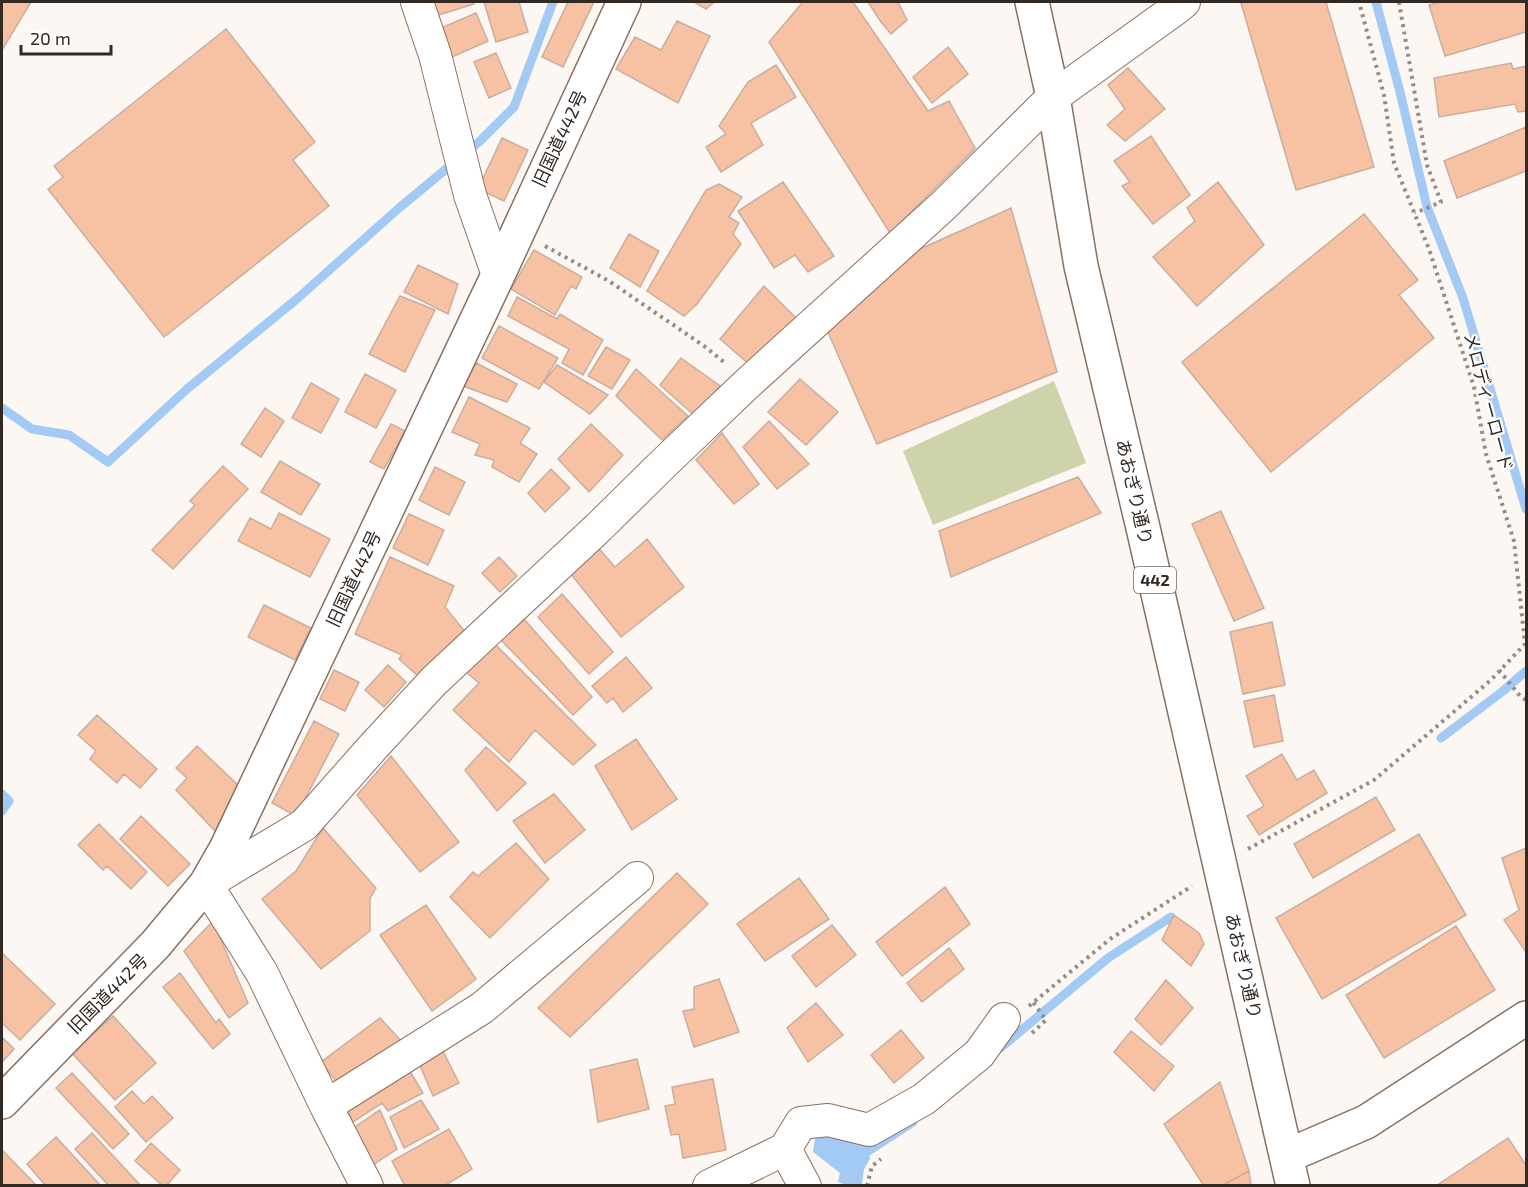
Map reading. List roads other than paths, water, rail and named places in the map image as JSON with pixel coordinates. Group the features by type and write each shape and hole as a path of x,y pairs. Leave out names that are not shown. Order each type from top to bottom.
{"main road":[{"name":"旧国道442号","path":"2,1102 155,945 206,884 226,849 498,275 624,2"},
{"name":"あおぎり通り","path":"1032,2 1053,97 1081,266 1290,1171"},
{"path":"1290,1171 1527,1018"}],"street":[{"path":"417,2 435,55 470,195 498,275"},
{"path":"367,1185 262,973 206,884 304,825 434,681 599,527 749,382 943,206 1053,97 1184,2"},
{"path":"326,1106 482,1008 637,878"},
{"path":"709,1185 785,1149 801,1123 828,1120 869,1130 924,1099 979,1054 1004,1019"},
{"path":"785,1149 805,1185"}],"water":[{"path":"828,1128 867,1142 870,1159 864,1169 862,1184 846,1185 838,1182 840,1173 813,1152 815,1139"}],"waterway":[{"path":"2,408 32,429 69,435 108,462 187,389 298,298 399,208 480,141 514,107 553,2"},
{"path":"1376,2 1427,207 1463,298 1526,509"},
{"path":"1441,738 1526,671"},
{"path":"2,794 9,801 2,811"},
{"path":"999,1049 1108,958 1171,917"},
{"path":"859,1157 913,1122"}]}
